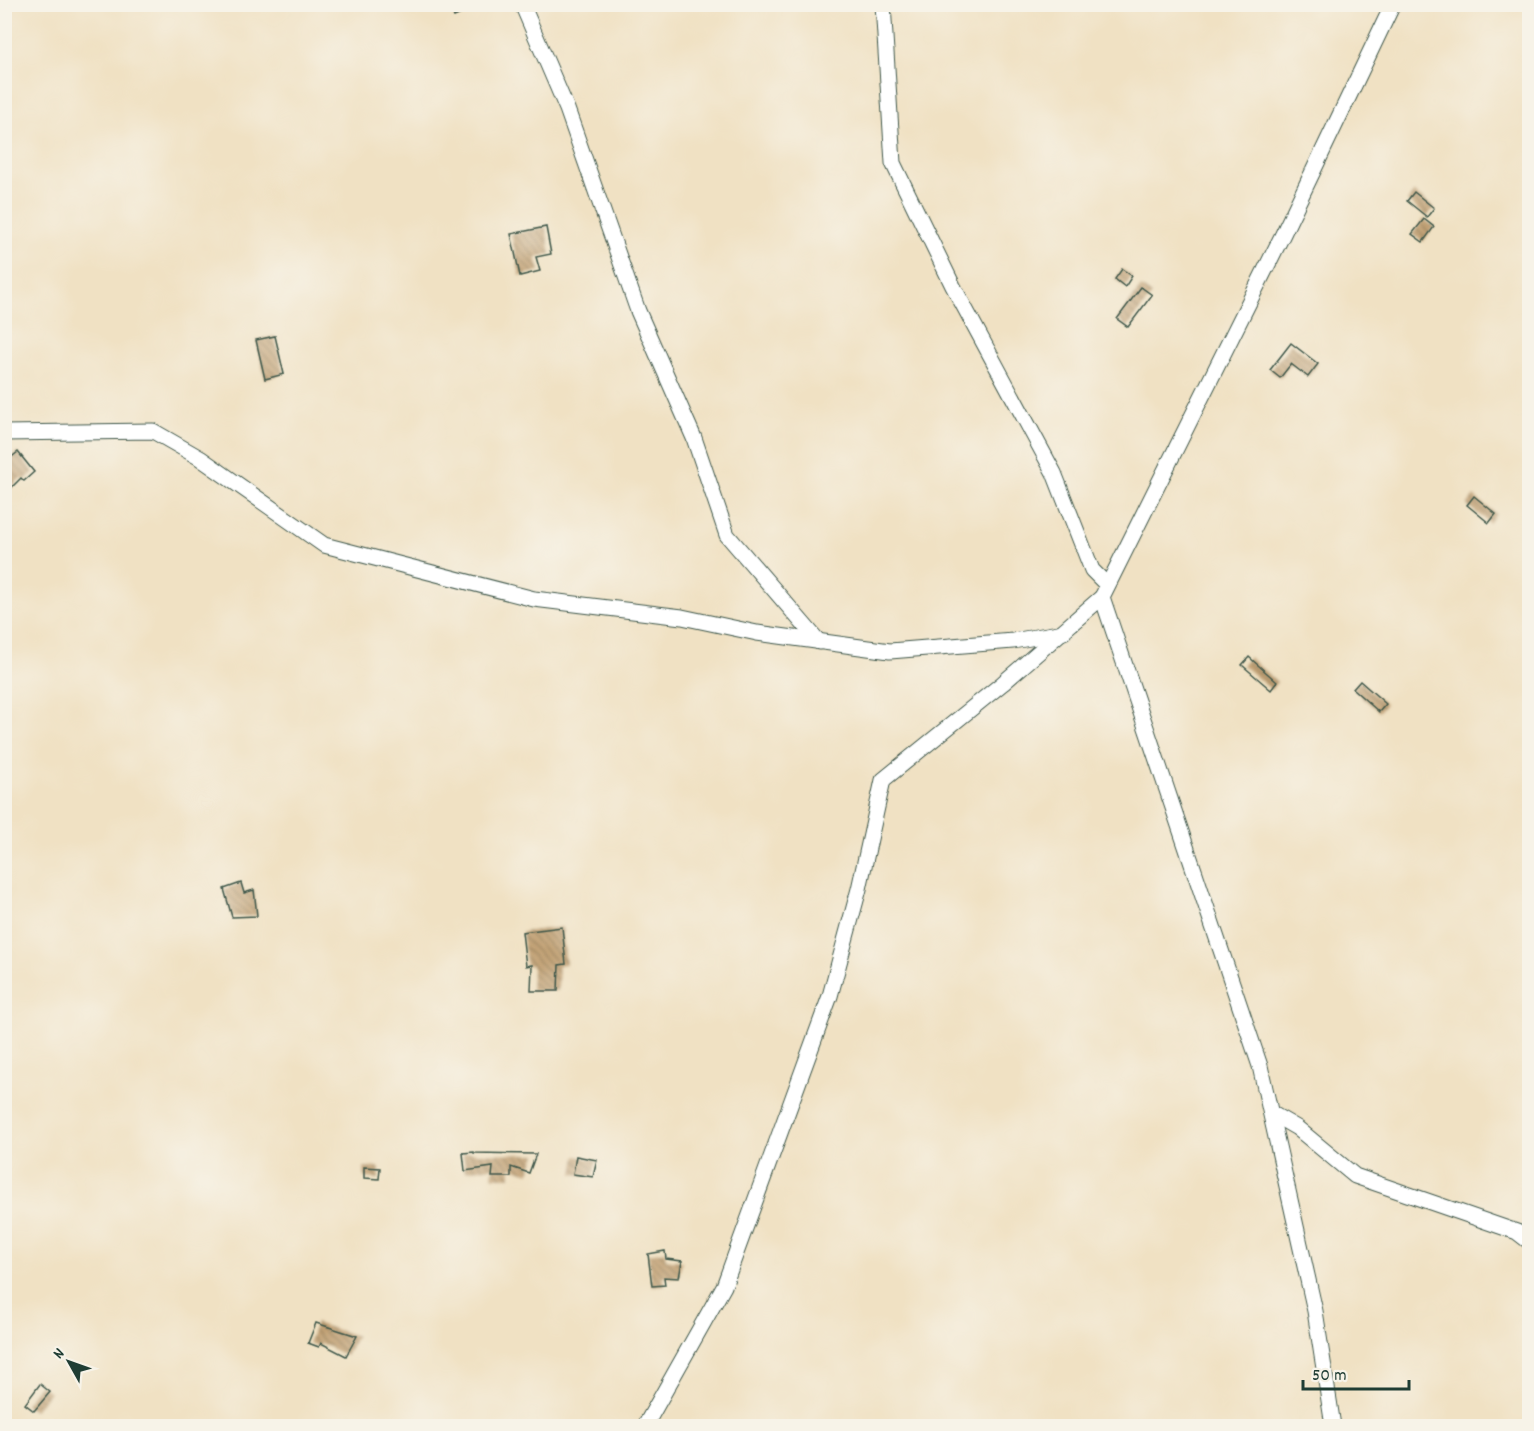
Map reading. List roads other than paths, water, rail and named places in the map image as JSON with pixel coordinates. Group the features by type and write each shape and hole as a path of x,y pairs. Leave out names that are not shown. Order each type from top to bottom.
{"street":[{"path":"522,4 567,109 638,311 694,438 727,535 819,642"},
{"path":"883,4 893,163 953,286 1054,472 1092,570 1104,590 1260,1066 1315,1311 1333,1426"},
{"path":"645,1426 724,1286 830,996 859,889 883,780 1064,632 1104,590 1283,234 1393,4"},
{"path":"4,433 153,431 200,458 324,545 534,599 682,617 757,633 891,651 1013,641 1064,632"},
{"path":"1270,1113 1297,1128 1355,1176 1517,1232 1530,1242"}]}
